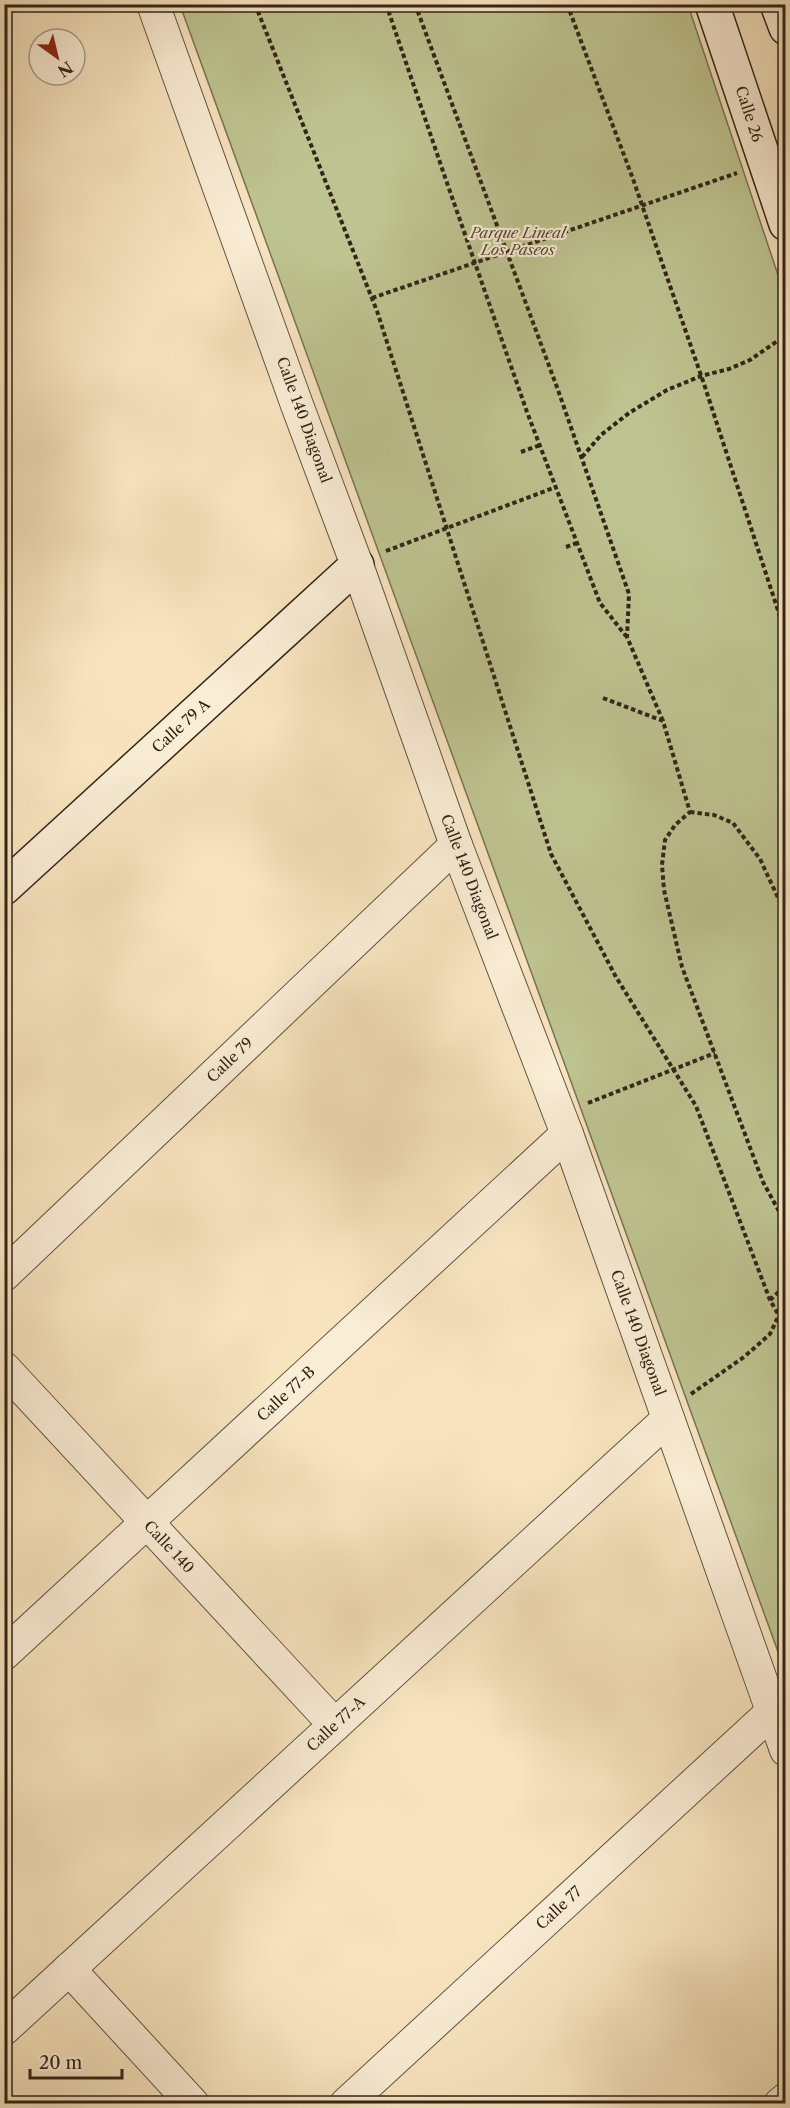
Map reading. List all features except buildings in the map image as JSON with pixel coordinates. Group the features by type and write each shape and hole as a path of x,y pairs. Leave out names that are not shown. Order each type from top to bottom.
{"street":[{"name":"Calle 140 Diagonal","path":"153,4 456,845 567,1134 786,1750"},
{"name":"Calle 26","path":"712,4 786,224"},
{"name":"Calle 79 A","path":"4,888 357,565"},
{"name":"Calle 79","path":"4,1275 456,845"},
{"name":"Calle 77-B","path":"4,1654 567,1134"},
{"name":"Calle 140","path":"4,1368 335,1725"},
{"name":"Calle 77-A","path":"4,2029 668,1419"},
{"name":"Calle 77","path":"346,2103 772,1712"},
{"path":"69,1969 193,2103"},
{"path":"780,2103 786,2099"}],"path":[{"path":"255,4 372,297 550,854 615,977 696,1106 770,1300 786,1328"},
{"path":"386,4 540,445 600,603 627,637 663,721 690,812"},
{"path":"415,4 582,457 629,594 627,637"},
{"path":"567,4 642,206 701,376 786,635"},
{"path":"372,297 740,172"},
{"path":"582,457 602,435 629,413 667,390 750,360 786,335"},
{"path":"521,452 540,445"},
{"path":"390,562 386,551 556,487"},
{"path":"566,547 577,543"},
{"path":"603,698 663,721"},
{"path":"786,915 760,859 733,823 714,815 690,812 675,825 665,840 662,865 664,890 682,967 763,1182 786,1224"},
{"path":"585,1104 716,1053"},
{"path":"770,1300 786,1286"},
{"path":"686,1384 690,1395 744,1357 770,1334 779,1316"}],"green space":[{"name":"Parque Lineal Los Paseos","path":"180,5 688,5 785,296 785,1671"}]}
